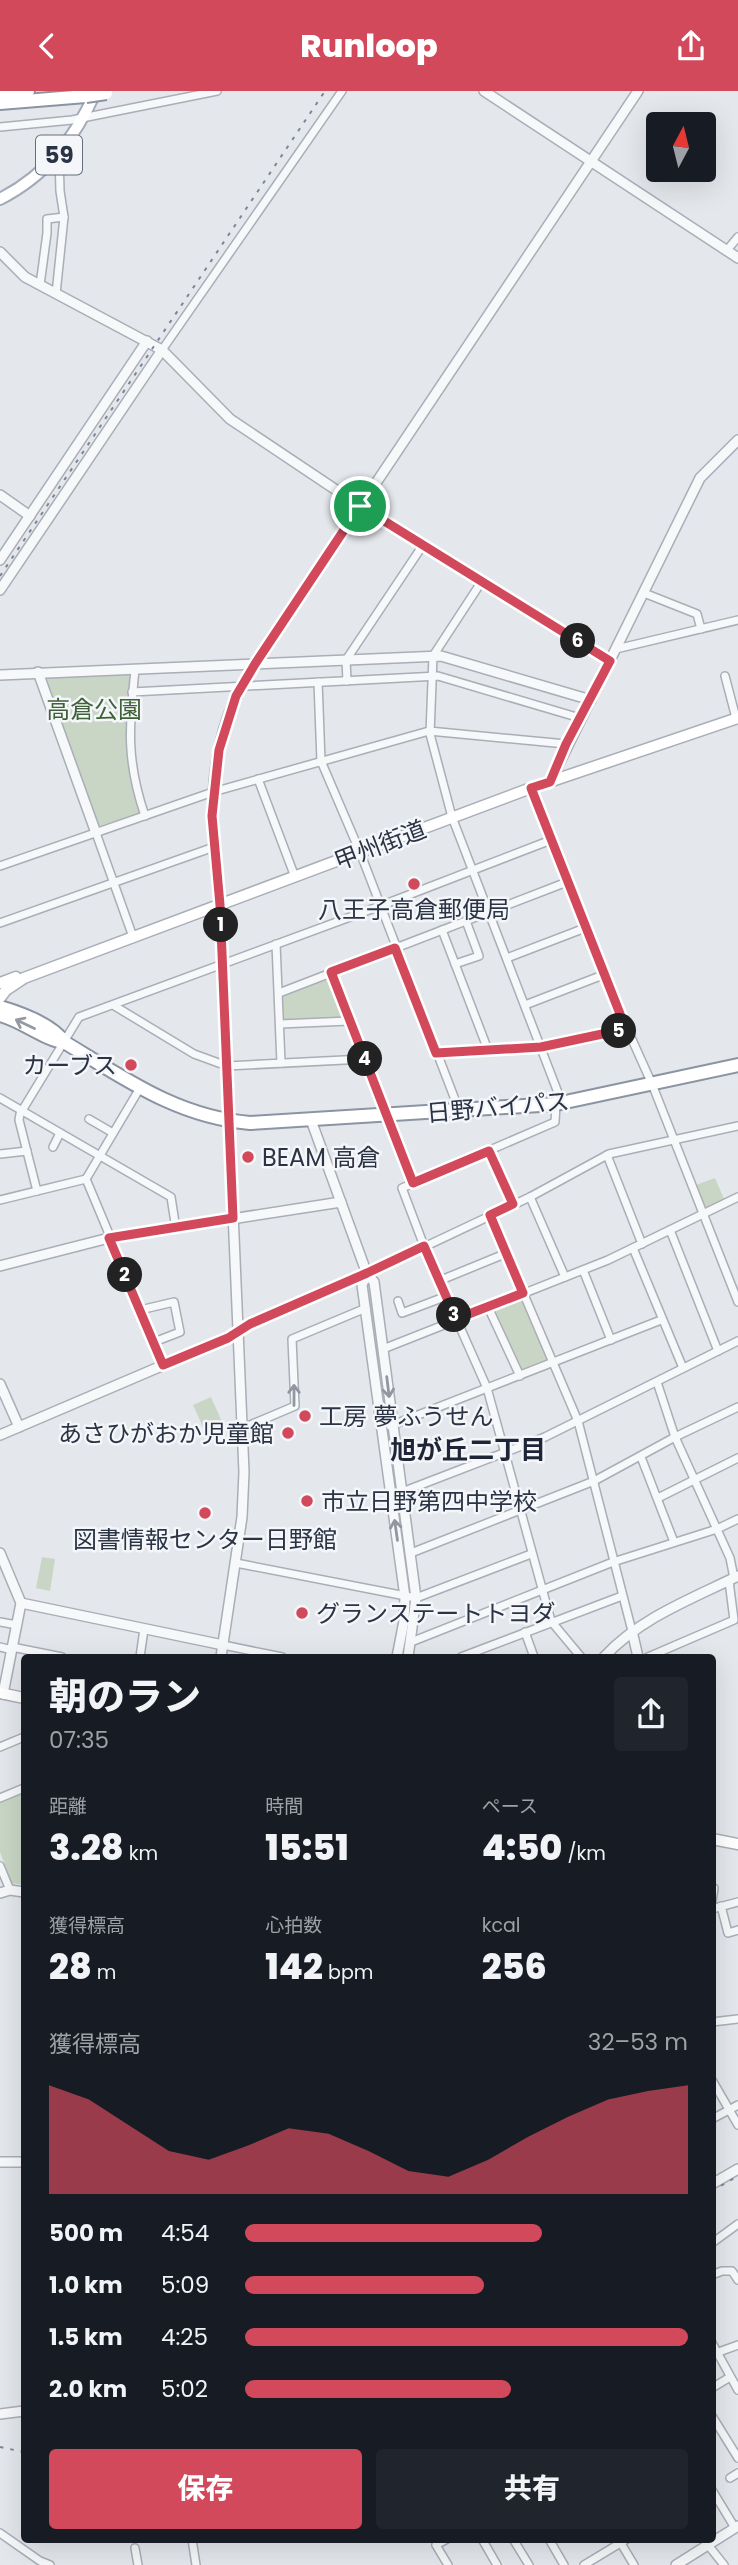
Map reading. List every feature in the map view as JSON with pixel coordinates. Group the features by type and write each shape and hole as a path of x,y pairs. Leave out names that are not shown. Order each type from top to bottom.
{"highway":[{"path":"0,93 28,91"},
{"path":"0,103 101,93"},
{"name":"日野バイパス","path":"0,1007 60,1035 64,1042"},
{"name":"日野バイパス","path":"0,1015 64,1042 140,1088 190,1112 250,1123 559,1103 738,1065"}],"main road":[{"name":"59","path":"0,199 29,182 59,154 101,93"},
{"name":"甲州街道","path":"0,998 6,990 24,978 531,788 737,718"},
{"name":"甲州街道","path":"0,983 18,976 24,978"},
{"path":"1,1694 21,1697"},
{"path":"716,1840 738,1844"}],"street":[{"path":"0,590 342,91"},
{"path":"484,91 738,258"},
{"path":"222,1654 244,1502 230,1121 220,905 214,847 214,792 219,750 229,714 255,664 638,91"},
{"path":"0,127 72,120 213,92"},
{"path":"56,294 64,217 59,154"},
{"path":"40,285 47,219 64,217"},
{"path":"727,250 738,237"},
{"path":"0,252 24,277 162,350 230,419 360,506 610,661"},
{"path":"0,560 147,341"},
{"path":"550,782 566,744 700,478 738,440"},
{"path":"0,495 30,516"},
{"path":"347,681 346,660 423,545"},
{"path":"482,581 433,656 429,731 452,817 541,1047 559,1103 555,1122 402,1188 424,1246 488,1388 551,1621 578,1654"},
{"path":"643,593 697,614 701,629"},
{"path":"616,649 738,620"},
{"path":"0,675 433,656 591,699"},
{"path":"135,670 129,749 134,784 145,816"},
{"path":"38,672 133,937"},
{"path":"725,675 737,718"},
{"path":"132,692 438,676 580,718"},
{"path":"318,682 321,761 360,852 460,1111"},
{"path":"0,866 214,792 429,731 566,744"},
{"path":"258,779 295,877"},
{"path":"531,788 603,975 652,1084 738,1302"},
{"path":"37,1191 19,1119 79,1017 551,840"},
{"path":"0,923 214,847"},
{"path":"279,993 567,882"},
{"path":"455,964 480,956 466,921"},
{"path":"507,958 585,928"},
{"path":"442,930 488,1051"},
{"path":"276,944 282,1063"},
{"path":"331,972 413,1183"},
{"path":"525,1005 603,975"},
{"path":"113,1005 194,1054 227,1066 365,1059"},
{"path":"280,1024 349,1021"},
{"path":"436,1053 541,1047 626,1029"},
{"path":"0,1200 86,1179 140,1088"},
{"path":"0,1098 171,1197 176,1229"},
{"path":"89,1119 113,1133"},
{"path":"311,1120 367,1273 374,1282 383,1349 387,1427 405,1597 404,1621 398,1654"},
{"path":"0,1435 367,1273 530,1197 607,1155 738,1126"},
{"path":"52,1147 60,1133"},
{"path":"0,1153 27,1151"},
{"path":"489,1151 513,1204"},
{"path":"607,1155 642,1244"},
{"path":"86,1179 163,1365"},
{"path":"530,1197 565,1277"},
{"path":"383,1349 583,1270 738,1197"},
{"path":"0,1266 109,1238 341,1202"},
{"path":"490,1215 578,1422 637,1654"},
{"path":"670,1230 718,1351"},
{"path":"633,1248 683,1368"},
{"path":"440,1280 507,1254"},
{"path":"583,1270 611,1340"},
{"path":"367,1273 362,1285 387,1427 402,1492 416,1598 409,1654"},
{"path":"398,1301 402,1313 447,1296"},
{"path":"140,1310 174,1303 180,1332 154,1342"},
{"path":"488,1307 520,1375"},
{"path":"243,1428 295,1406 292,1339 366,1308"},
{"path":"387,1427 661,1320"},
{"path":"402,1492 578,1422 738,1341"},
{"path":"655,1654 734,1620 734,1578 730,1557 676,1437 657,1381"},
{"path":"0,1384 19,1427"},
{"path":"411,1553 594,1481 738,1407"},
{"path":"641,1457 674,1542"},
{"path":"659,1498 738,1458"},
{"path":"411,1642 613,1562 717,1529 738,1519"},
{"path":"0,1553 21,1603 1,1694"},
{"path":"236,1563 416,1598 531,1554"},
{"path":"607,1654 632,1631 661,1613 734,1578"},
{"path":"469,1654 622,1596"},
{"path":"21,1603 267,1654"},
{"path":"0,1622 17,1625"},
{"path":"140,1654 144,1629"},
{"path":"525,1632 533,1654"},
{"path":"0,1647 45,1654"},
{"path":"0,1747 21,1738"},
{"path":"0,1798 21,1789"},
{"path":"0,1865 10,1890"},
{"path":"0,1893 10,1890 21,1892"},
{"path":"738,1902 716,1908 728,1933 738,1930"},
{"path":"716,2022 738,2019"},
{"path":"716,2087 738,2125"},
{"path":"716,2117 738,2105"},
{"path":"0,2162 21,2162"},
{"path":"716,2182 738,2169"},
{"path":"716,2240 738,2224"},
{"path":"716,2273 732,2271 738,2280"},
{"path":"738,2345 716,2353 738,2390"},
{"path":"716,2386 730,2377"},
{"path":"0,2414 21,2411"},
{"path":"716,2422 738,2458"},
{"path":"730,2478 738,2473"},
{"path":"716,2496 736,2527 716,2540"},
{"path":"0,2533 50,2565"},
{"path":"193,2543 197,2565"},
{"path":"436,2565 446,2563 436,2545 440,2543"},
{"path":"484,2543 497,2565"},
{"path":"515,2543 529,2565"},
{"path":"551,2543 564,2565"},
{"path":"584,2565 617,2543"},
{"path":"623,2543 634,2565"},
{"path":"676,2565 711,2543"},
{"path":"708,2545 724,2565"},
{"path":"135,2548 138,2565"}],"green space":[{"name":"高倉公園","path":"131,674 128,711 129,760 140,813 99,826 46,677"},
{"path":"331,972 349,1021 280,1024 279,993"},
{"path":"715,1178 724,1199 706,1209 696,1185"},
{"path":"367,1274 374,1282 416,1598 408,1654 398,1654 404,1621 362,1285"},
{"path":"523,1293 553,1363 520,1376 488,1307"},
{"path":"211,1397 226,1431 208,1438 193,1405"},
{"path":"42,1557 55,1559 50,1591 36,1588"},
{"path":"21,1793 21,1884 12,1883 0,1852 0,1802"}],"railway":[{"path":"0,576 325,91"},
{"path":"716,2189 738,2176"},
{"path":"0,2447 21,2451"}],"place":[{"name":"八王子高倉郵便局","path":"414,884"},
{"name":"カーブス","path":"131,1065"},
{"name":"BEAM 高倉","path":"248,1157"},
{"name":"工房 夢ふうせん","path":"305,1416"},
{"name":"あさひがおか児童館","path":"288,1433"},
{"name":"市立日野第四中学校","path":"307,1501"},
{"name":"図書情報センター日野館","path":"205,1513"},
{"name":"グランステートトヨダ","path":"302,1613"}],"district":[{"name":"旭が丘二丁目","path":"468,1450"}],"route":[{"path":"360,506 610,661 566,744 550,782 531,788 626,1029 541,1047 436,1053 395,948 331,972 413,1183 489,1151 513,1204 490,1215 523,1293 456,1319 424,1246 250,1324 228,1338 163,1365 109,1238 233,1218 220,905 212,816 214,777 219,750 236,696 360,506"}]}
